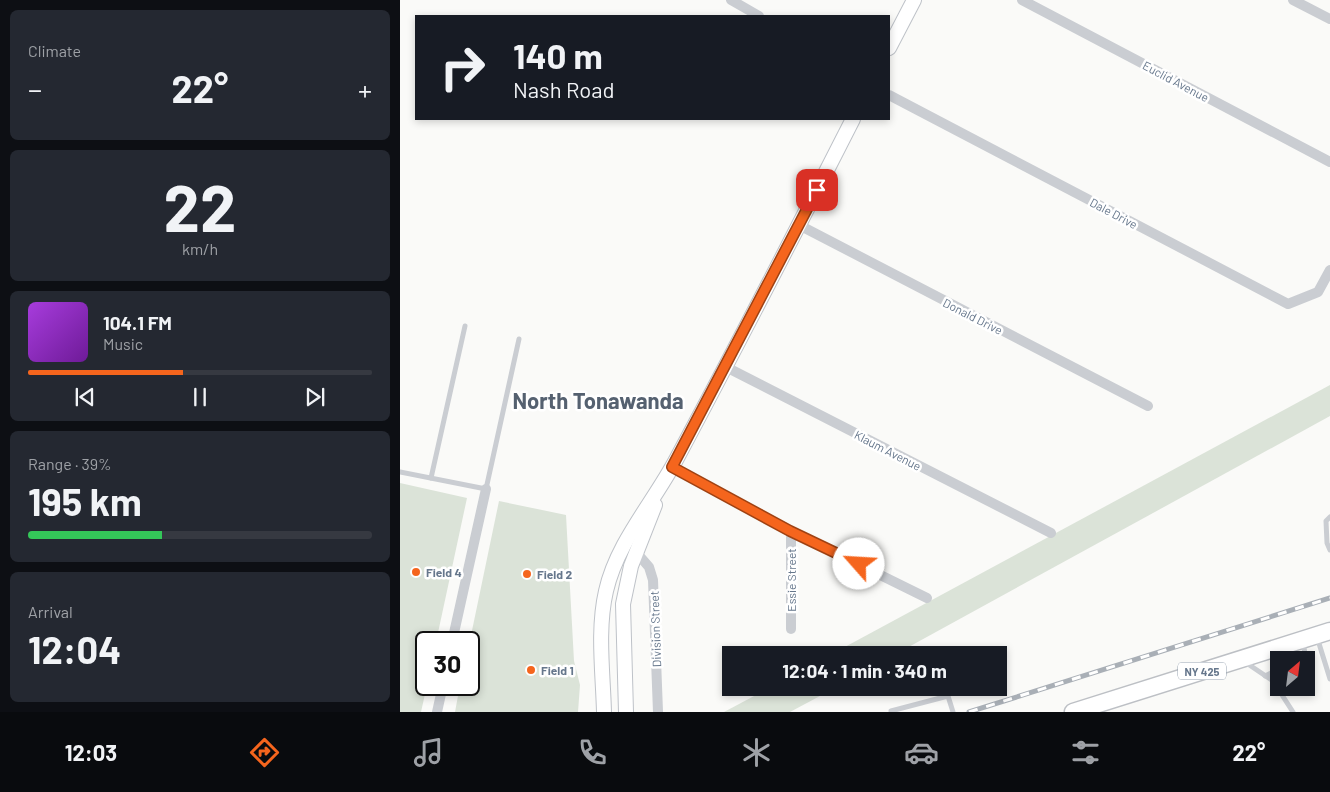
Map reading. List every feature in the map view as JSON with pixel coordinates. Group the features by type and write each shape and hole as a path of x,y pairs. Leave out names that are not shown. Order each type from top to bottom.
{"main road":[{"path":"890,46 914,0"},
{"path":"626,712 624,604 626,584 636,552 662,486 726,367 852,120"},
{"path":"604,712 602,630 606,590 614,566 637,522 662,486"},
{"name":"NY 425","path":"1073,712 1097,709 1241,659 1277,651 1316,635"}],"street":[{"path":"731,0 757,15"},
{"name":"Euclid Avenue","path":"1022,0 1330,162"},
{"path":"1293,0 1330,19"},
{"name":"Dale Drive","path":"890,96 1288,304 1318,292 1330,270"},
{"name":"Donald Drive","path":"799,225 1148,406"},
{"name":"Klaum Avenue","path":"726,367 1051,534"},
{"path":"672,467 790,531 927,598"},
{"path":"454,631 486,490"},
{"name":"Essie Street","path":"790,531 791,629"},
{"name":"Division Street","path":"636,552 649,567 653,580 658,712"},
{"path":"437,712 441,696"}],"lane":[{"path":"431,478 464,326"},
{"path":"400,472 486,490 519,339"},
{"path":"1330,517 1326,521 1326,543 1330,550"},
{"path":"1310,651 1316,635"},
{"path":"1316,635 1330,679"},
{"path":"1241,659 1272,681 1293,712"},
{"path":"1265,676 1270,674"},
{"path":"891,711 948,696 953,712"}],"shaded area":[{"path":"1330,385 1330,416 910,646 847,646"},
{"path":"400,483 467,498 438,631 415,631 415,696 425,696 421,712 400,712"},
{"path":"499,501 566,515 574,661 580,685 578,712 455,712 458,696 480,696 480,631 472,631"},
{"path":"754,696 820,696 790,712 724,712"}],"railway":[{"path":"969,712 1330,598"}],"place":[{"name":"Field 4","path":"416,572"},
{"name":"Field 2","path":"527,574"},
{"name":"Field 1","path":"531,670"}],"district":[{"name":"North Tonawanda","path":"598,400"}],"route":[{"path":"817,190 672,467 790,531 859,564"}]}
